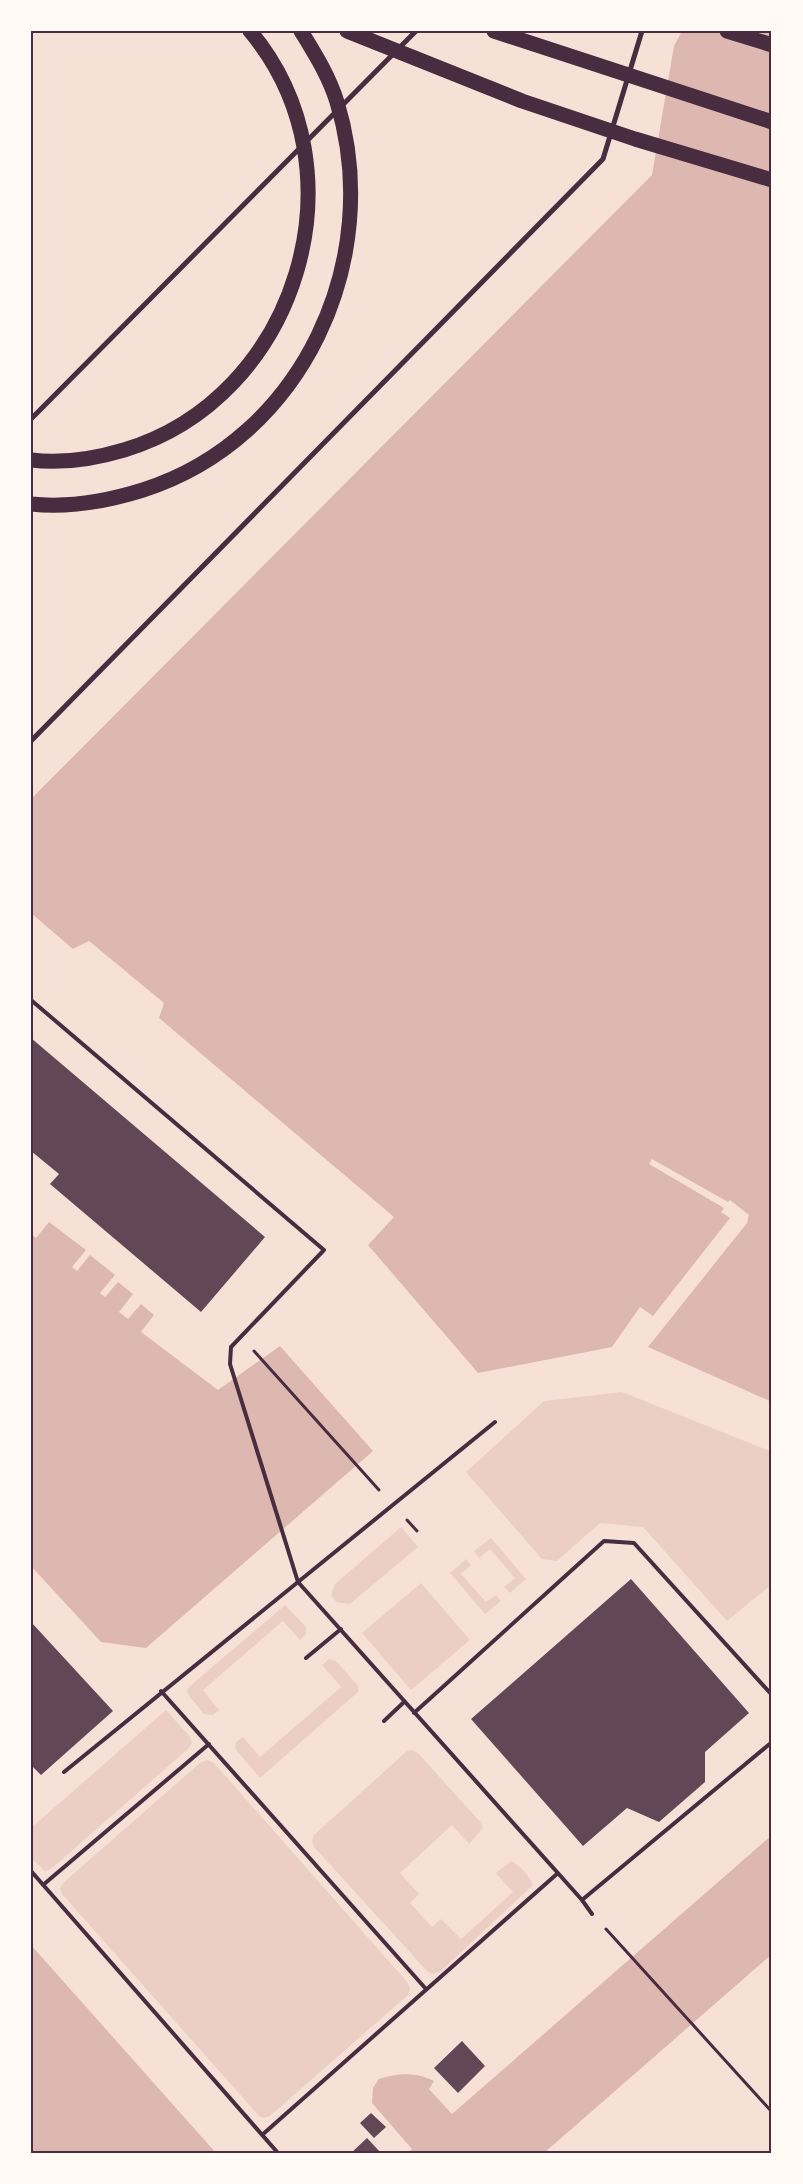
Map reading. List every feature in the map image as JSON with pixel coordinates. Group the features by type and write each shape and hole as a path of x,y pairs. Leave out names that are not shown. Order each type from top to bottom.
{"highway":[{"path":"31,460 79,460 111,454 143,444 172,430 201,411 227,390 250,364 271,333 287,301 299,267 308,198 308,164 301,130 290,99 275,66 250,31"},
{"path":"31,504 77,504 117,498 160,484 196,468 228,447 260,419 287,389 309,355 326,318 338,279 348,236 350,194 347,148 336,101 320,62 301,31"},
{"path":"347,31 522,101 635,139 772,180"},
{"path":"494,31 772,122"},
{"path":"726,31 772,45"}],"street":[{"path":"31,419 416,31"},
{"path":"31,742 603,159 642,31"}],"lane":[{"path":"31,1000 324,1250 231,1347 230,1364 298,1582 558,1872 592,1914"},
{"path":"64,1772 161,1691 495,1422"},
{"path":"414,1713 604,1541 634,1543 772,1695"},
{"path":"306,1658 341,1629"},
{"path":"161,1691 426,1989"},
{"path":"384,1721 404,1702"},
{"path":"582,1900 772,1742"},
{"path":"43,1885 209,1744"},
{"path":"31,1871 278,2153"},
{"path":"262,2135 558,1872"}],"path":[{"path":"256,1353 371,1481"},
{"path":"406,1520 417,1531"},
{"path":"592,1914 772,2112"}],"shaded area":[{"path":"682,31 772,31 772,1402 648,1347 747,1223 749,1215 730,1200 728,1202 652,1159 649,1164 724,1208 721,1212 730,1218 653,1316 640,1307 612,1347 478,1373 368,1245 394,1217 159,1018 164,1003 89,941 73,949 31,913 31,799 652,175 674,46"},
{"path":"49,1222 86,1250 72,1267 77,1271 90,1255 115,1275 100,1293 105,1297 118,1282 133,1294 119,1312 128,1319 141,1304 154,1315 141,1332 218,1390 280,1346 373,1451 146,1648 101,1642 31,1566 31,1234 36,1238"},
{"path":"622,1392 772,1452 772,1584 727,1621 643,1527 600,1523 557,1561 542,1559 466,1472 544,1401"},
{"path":"401,1527 418,1547 350,1604 336,1602 331,1595 335,1584"},
{"path":"491,1538 526,1579 510,1593 504,1587 515,1578 490,1549 479,1558 474,1551"},
{"path":"466,1559 471,1565 461,1574 486,1602 496,1595 501,1601 485,1614 450,1573"},
{"path":"421,1583 470,1640 411,1690 362,1633"},
{"path":"285,1605 306,1627 306,1634 300,1640 283,1621 203,1690 219,1710 213,1715 204,1714 189,1696 187,1691 190,1686"},
{"path":"329,1659 336,1661 358,1686 358,1692 260,1778 237,1751 236,1742 243,1737 260,1757 341,1687 322,1665"},
{"path":"166,1710 190,1737 192,1743 189,1748 51,1869 45,1871 31,1858 31,1828"},
{"path":"412,1750 418,1753 481,1823 483,1828 469,1844 452,1825 400,1873 419,1894 410,1903 432,1927 441,1919 461,1939 513,1892 496,1873 511,1861 524,1871 533,1885 440,1972 432,1974 427,1971 314,1847 312,1841 314,1835 407,1751"},
{"path":"207,1760 214,1763 408,1983 410,1990 408,1995 270,2116 264,2118 259,2116 62,1894 60,1888 63,1883 201,1762"},
{"path":"772,1835 772,1954 544,2153 408,2153 412,2149 372,2103 373,2088 379,2079 407,2074 434,2081 429,2089 452,2114"},
{"path":"31,1945 216,2153 31,2153"}],"building":[{"path":"31,1038 265,1237 201,1312 50,1184 59,1174 31,1151"},
{"path":"631,1579 749,1713 705,1752 705,1782 659,1822 627,1808 583,1846 471,1719"},
{"path":"31,1622 113,1711 41,1775 31,1765"},
{"path":"462,2041 485,2066 458,2093 434,2068"},
{"path":"371,2113 386,2127 374,2138 360,2123"},
{"path":"367,2138 381,2153 351,2153"}]}
